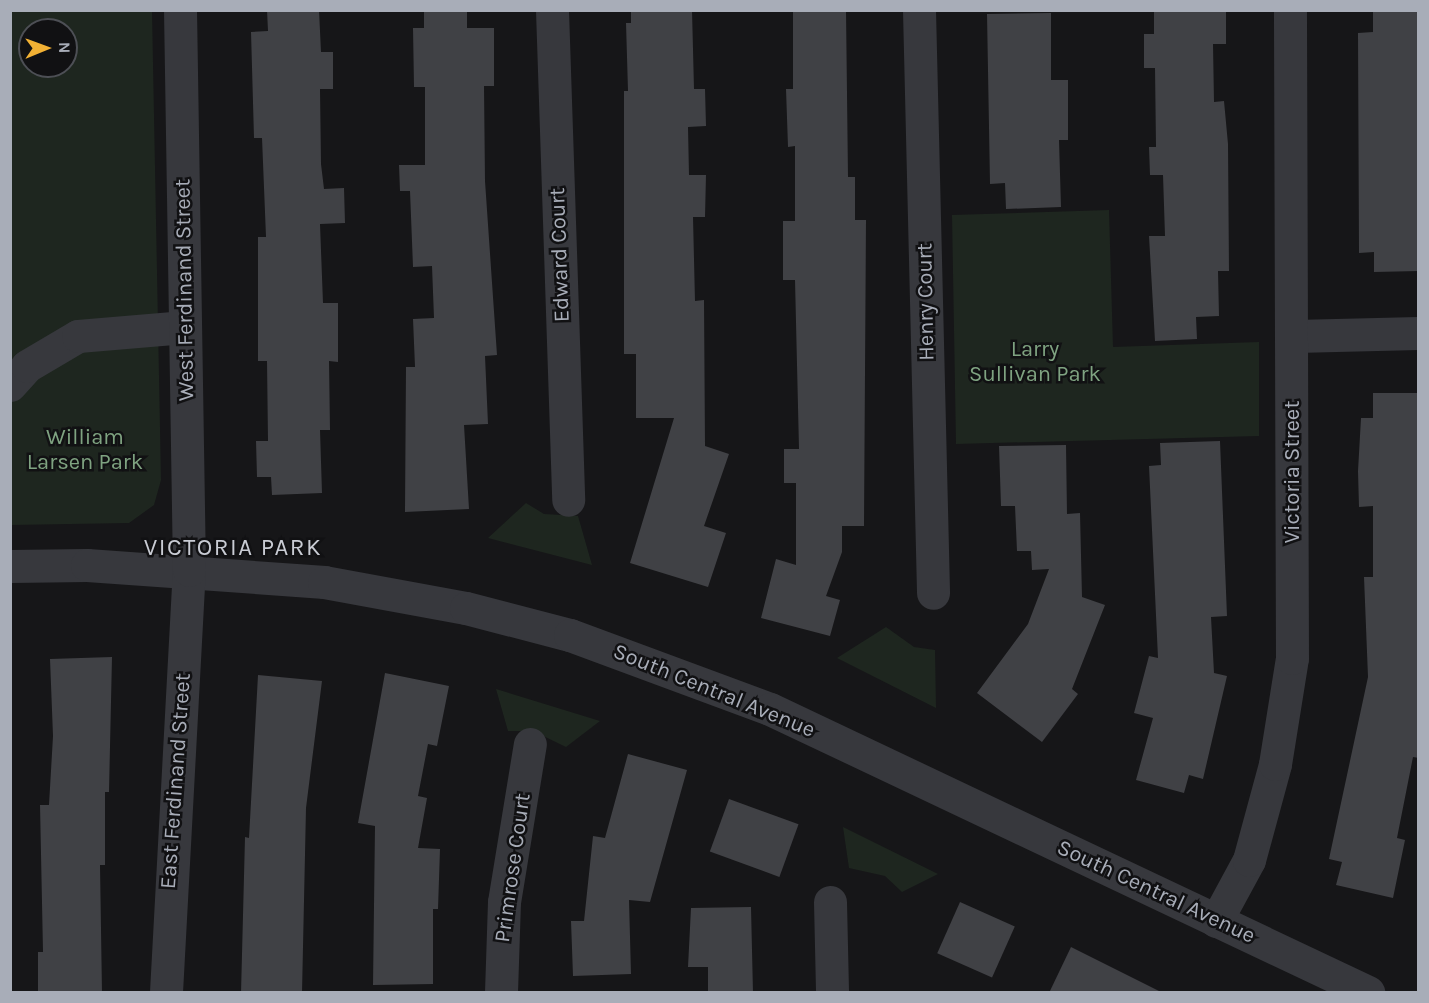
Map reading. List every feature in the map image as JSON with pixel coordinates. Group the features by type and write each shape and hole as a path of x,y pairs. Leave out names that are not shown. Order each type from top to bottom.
{"street":[{"name":"West Ferdinand Street","path":"180,10 189,570"},
{"name":"Edward Court","path":"552,10 568,500"},
{"name":"Henry Court","path":"919,10 933,593"},
{"name":"Victoria Street","path":"1216,921 1249,860 1285,714 1292,658 1294,336 1290,10"},
{"path":"10,385 27,366 78,336 185,327"},
{"path":"1294,336 1419,333"},
{"name":"South Central Avenue","path":"10,566 189,570 324,582 466,608 676,671 770,709 1368,993"},
{"name":"East Ferdinand Street","path":"166,993 189,570"},
{"name":"Primrose Court","path":"501,993 504,902 530,744"},
{"path":"830,902 832,993"}],"green space":[{"name":"William Larsen Park","path":"10,11 152,11 161,480 154,505 129,523 11,525"},
{"name":"Larry Sullivan Park","path":"1109,210 1113,347 1259,342 1259,436 956,444 952,215"},
{"path":"526,503 544,514 578,516 592,565 488,538"},
{"path":"886,627 914,647 935,650 936,708 837,658"},
{"path":"496,689 600,721 566,747 533,731 508,731"},
{"path":"843,827 938,874 902,892 885,876 849,868"}],"building":[{"path":"267,10 319,10 321,52 333,52 333,89 320,89 321,164 324,189 344,188 345,223 320,224 323,303 338,303 338,362 329,361 330,430 320,430 322,493 272,495 271,477 257,477 256,441 268,441 267,361 258,361 258,237 266,237 262,138 254,138 251,32 268,31"},
{"path":"424,10 467,10 467,28 494,28 494,86 484,86 485,181 497,355 485,356 488,424 464,425 469,509 405,512 406,367 415,367 413,319 434,318 432,266 413,267 410,191 400,191 399,165 425,165 425,87 414,87 413,28 424,28"},
{"path":"631,10 692,10 694,89 705,89 706,126 688,127 689,175 706,175 705,217 693,217 695,301 704,300 705,446 729,454 704,526 726,533 708,587 630,563 674,418 636,418 636,354 624,354 624,91 628,91 626,23 631,23"},
{"path":"793,10 846,10 848,177 855,177 855,220 866,220 864,526 842,526 842,552 826,596 840,600 830,636 761,618 776,559 796,565 796,483 784,483 784,449 799,449 795,280 783,280 783,221 795,221 795,146 788,147 786,89 793,89"},
{"path":"1154,10 1226,10 1226,44 1213,44 1214,102 1224,101 1228,144 1229,271 1218,271 1219,316 1196,317 1197,339 1155,341 1149,236 1165,236 1163,175 1150,175 1149,147 1156,147 1155,68 1144,68 1144,34 1154,34"},
{"path":"1419,11 1419,271 1374,272 1374,252 1359,253 1358,33 1373,32 1373,12"},
{"path":"1051,13 1051,80 1068,80 1068,140 1059,140 1061,207 1006,209 1005,183 990,184 987,14"},
{"path":"1373,393 1419,393 1419,758 1413,757 1397,838 1405,840 1393,898 1336,885 1342,862 1329,859 1368,677 1364,577 1373,577 1373,506 1359,507 1358,471 1361,418 1373,418"},
{"path":"1220,441 1227,616 1211,617 1214,673 1227,676 1203,779 1189,775 1184,793 1136,780 1153,718 1134,713 1149,656 1158,658 1149,466 1161,465 1160,443"},
{"path":"1066,445 1067,514 1080,513 1082,597 1105,605 1072,689 1078,694 1042,742 977,693 1028,624 1049,569 1032,570 1031,551 1017,551 1015,506 1001,506 999,446"},
{"path":"112,657 109,792 105,792 105,865 100,865 102,993 38,993 38,952 43,952 40,805 49,805 53,736 50,659"},
{"path":"385,673 449,686 437,746 428,744 418,796 427,798 418,848 440,849 438,909 433,909 433,984 373,985 375,826 358,823"},
{"path":"258,675 322,681 306,808 302,993 241,993 245,837 249,838"},
{"path":"628,754 687,770 650,902 629,900 631,974 573,976 571,921 584,921 593,836 605,838"},
{"path":"729,799 799,824 779,877 710,852"},
{"path":"960,902 1015,926 992,978 937,953"},
{"path":"751,907 753,993 708,993 708,967 688,967 691,908"},
{"path":"1071,947 1163,993 1049,993"}],"district":[{"name":"VICTORIA PARK","path":"233,548"}]}
